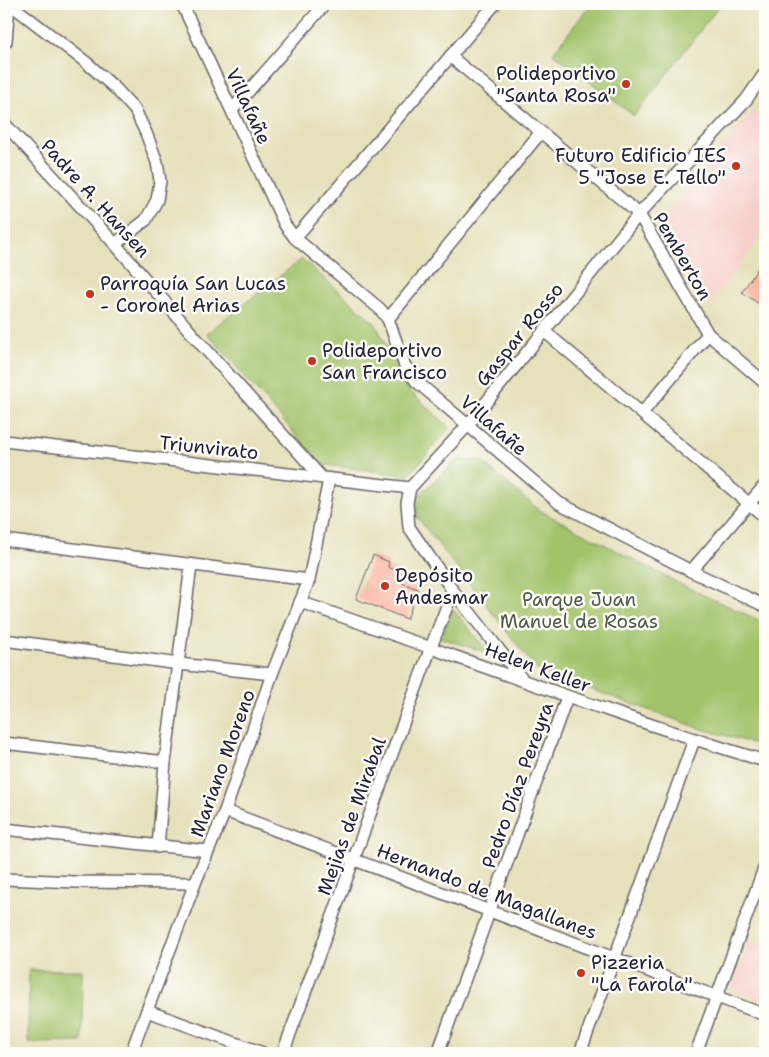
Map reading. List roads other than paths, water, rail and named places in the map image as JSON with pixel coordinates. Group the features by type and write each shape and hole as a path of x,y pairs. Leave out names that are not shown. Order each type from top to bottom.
{"main road":[{"path":"4,40 8,4"}],"street":[{"path":"8,4 87,63 116,89 135,110 146,133 157,162 160,181 158,200 146,220 115,244"},
{"name":"Villafañe","path":"182,4 286,224 295,238 380,309 388,319 404,366 416,381 559,503 691,571 765,606"},
{"path":"232,110 325,4"},
{"path":"295,238 495,4"},
{"name":"Pemberton","path":"450,56 639,214 708,334 765,383"},
{"name":"Gaspar Rosso","path":"410,488 467,426 639,214 746,100 765,73"},
{"name":"Padre A. Hansen","path":"4,123 115,244 201,344 325,478"},
{"path":"388,319 541,132"},
{"path":"544,331 643,412 765,517"},
{"path":"643,412 708,334"},
{"name":"Triunvirato","path":"4,441 410,488"},
{"name":"Mariano Moreno","path":"131,1053 225,811 272,674 309,580 325,478"},
{"path":"691,571 765,485"},
{"path":"410,488 407,503 409,527 453,591 522,679"},
{"path":"4,540 309,580"},
{"path":"158,847 165,762 191,566"},
{"name":"Mejias de Mirabal","path":"283,1053 453,591"},
{"name":"Helen Keller","path":"300,602 522,679 567,697 694,740 765,761"},
{"path":"4,640 179,664 272,674"},
{"name":"Pedro Díaz Pereyra","path":"438,1053 567,697"},
{"path":"580,1053 694,740"},
{"path":"4,743 165,762"},
{"name":"Hernando de Magallanes","path":"225,811 765,1014"},
{"path":"4,829 208,851"},
{"path":"696,1053 765,866"},
{"path":"4,879 196,883"},
{"path":"147,1011 263,1053"}],"place":[{"name":"Polideportivo \"Santa Rosa\"","path":"626,84"},
{"name":"Futuro Edificio IES 5 \"Jose E. Tello\"","path":"736,166"},
{"name":"Parroquía San Lucas - Coronel Arias","path":"90,294"},
{"name":"Polideportivo San Francisco","path":"312,361"},
{"name":"Depósito Andesmar","path":"385,586"},
{"name":"Pizzeria \"La Farola\"","path":"581,973"}],"park label":[{"name":"Parque Juan Manuel de Rosas","path":"579,610"}]}
